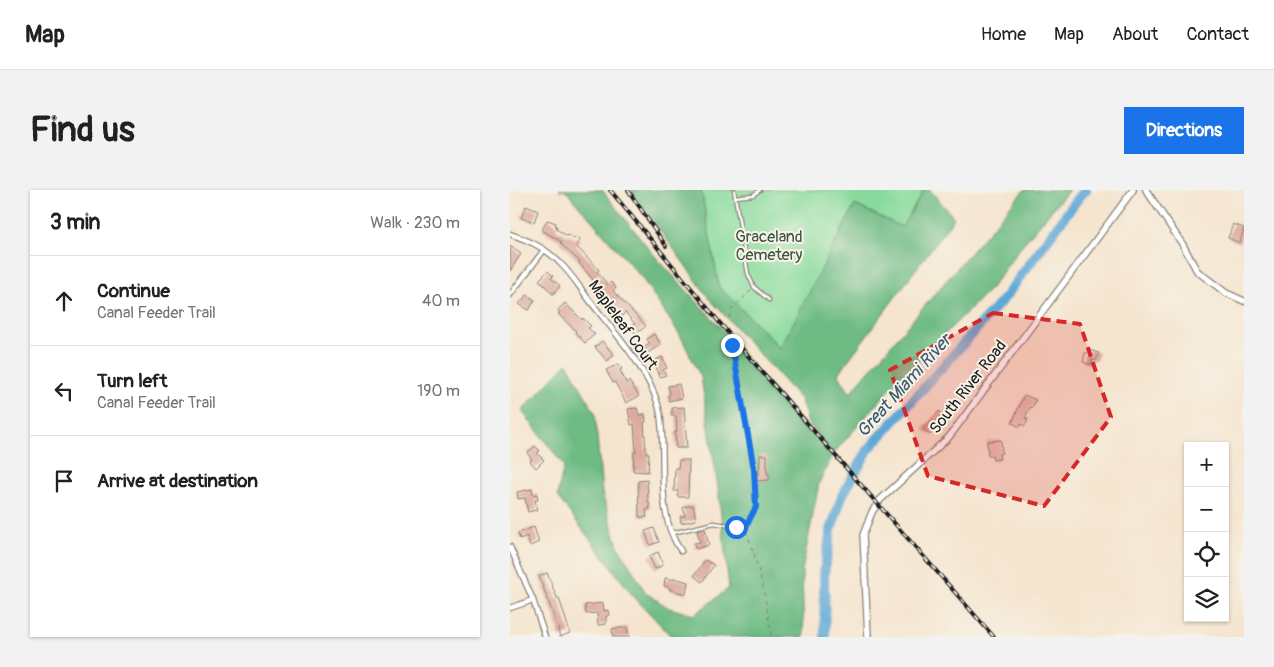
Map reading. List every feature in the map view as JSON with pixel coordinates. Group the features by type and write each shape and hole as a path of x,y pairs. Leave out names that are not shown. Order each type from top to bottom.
{"street":[{"name":"South River Road","path":"868,637 863,536 872,512 880,500 949,437 1133,190"},
{"path":"1146,190 1183,245 1197,271 1226,293 1244,301"},
{"name":"Mapleleaf Court","path":"510,234 535,243 561,263 645,372 660,412 663,453 662,490 671,533 680,551"},
{"path":"510,294 544,250"},
{"path":"510,548 533,600 545,637"},
{"path":"510,608 533,600"}],"lane":[{"path":"734,190 748,274 754,287 770,300"},
{"path":"735,196 753,195 760,190"},
{"path":"671,533 714,523 745,528"}],"path":[{"path":"729,318 732,309 754,287"},
{"path":"732,345 754,469 756,507 745,528 756,558 769,614 771,637"}],"highlighted area":[{"path":"993,313 1080,324 1111,417 1044,506 928,476 890,370"}],"green space":[{"path":"559,190 602,190 654,255 722,329 790,410 827,446 808,423 801,400 709,298 631,190 701,190 719,287 780,348 855,205 902,227 924,190 930,190 954,218 838,374 850,393 1024,190 1069,190 1023,244 991,288 890,389 834,453 819,483 802,571 804,637 672,637 634,597 557,496 564,466 522,411 567,363 595,413 602,493 618,546 646,593 669,608 694,615 729,588 718,488 701,377 680,335 642,278 566,191"},
{"name":"Graceland Cemetery","path":"701,190 924,190 902,227 855,205 781,348 719,287"}],"building":[{"path":"526,206 538,211 534,222 521,218"},
{"path":"547,220 556,223 556,229 567,236 569,235 574,239 576,237 580,240 576,246 599,270 597,272 608,285 611,282 616,288 613,291 646,326 636,334 631,327 635,324 625,312 622,316 610,304 612,303 593,282 580,262 560,243 562,242 542,230"},
{"path":"1233,224 1244,228 1240,243 1228,238"},
{"path":"510,246 521,254 510,271"},
{"path":"548,271 553,276 551,278 560,286 553,294 539,280"},
{"path":"527,295 535,300 529,310 519,304"},
{"path":"565,303 591,326 588,328 595,334 585,343 576,331 558,314 560,313 558,310"},
{"path":"654,334 661,344 648,353 645,347 650,344 647,339"},
{"path":"602,341 614,355 607,361 595,347"},
{"path":"1089,350 1099,353 1096,361 1093,359 1091,365 1083,362 1085,353"},
{"path":"662,357 667,368 663,370 666,375 660,377 654,361"},
{"path":"619,364 626,383 629,381 639,396 626,403 606,370"},
{"path":"679,384 682,398 669,401 668,386"},
{"path":"1024,395 1036,400 1025,418 1028,419 1025,426 1021,424 1020,427 1012,423"},
{"path":"684,407 687,448 676,448 676,416 672,416 672,408"},
{"path":"637,408 639,415 645,414 646,453 649,453 648,472 633,471 634,452 636,452 634,424 631,425 628,409"},
{"path":"939,411 946,417 930,435 923,429"},
{"path":"1001,440 1002,453 999,454 1000,459 993,460 992,456 988,456 987,441"},
{"path":"535,446 540,451 537,453 544,460 536,468 530,461 532,459 527,453"},
{"path":"760,455 767,455 767,474 769,474 769,480 756,481 756,474 759,474"},
{"path":"679,460 689,460 688,497 678,497 678,491 674,491 675,468 678,468"},
{"path":"647,480 650,509 646,510 647,517 639,517 638,481"},
{"path":"532,489 533,495 537,494 538,500 535,500 537,510 528,512 525,498 518,499 517,492"},
{"path":"693,505 696,520 681,523 680,517 685,516 683,507"},
{"path":"534,527 539,542 530,546 527,536 520,539 518,533"},
{"path":"654,528 659,542 650,545 645,531"},
{"path":"705,529 709,545 696,549 694,543 700,542 697,531"},
{"path":"658,552 663,565 655,569 649,556"},
{"path":"705,560 714,565 702,582 694,576"},
{"path":"547,573 557,598 559,598 570,633 560,637 539,576"},
{"path":"665,578 674,580 674,578 688,582 686,594 670,590 670,588 664,586"},
{"path":"603,603 604,611 608,610 609,616 606,616 606,624 598,625 597,613 586,614 585,605"},
{"path":"627,627 629,637 613,637 612,629"}],"waterway":[{"name":"Great Miami River","path":"825,637 824,573 831,530 842,496 868,450 1006,296 1086,190"}],"railway":[{"path":"610,190 729,334 994,637"},
{"path":"628,190 666,246"}],"route":[{"path":"732,345 754,469 756,507 745,528 736,527"}]}
